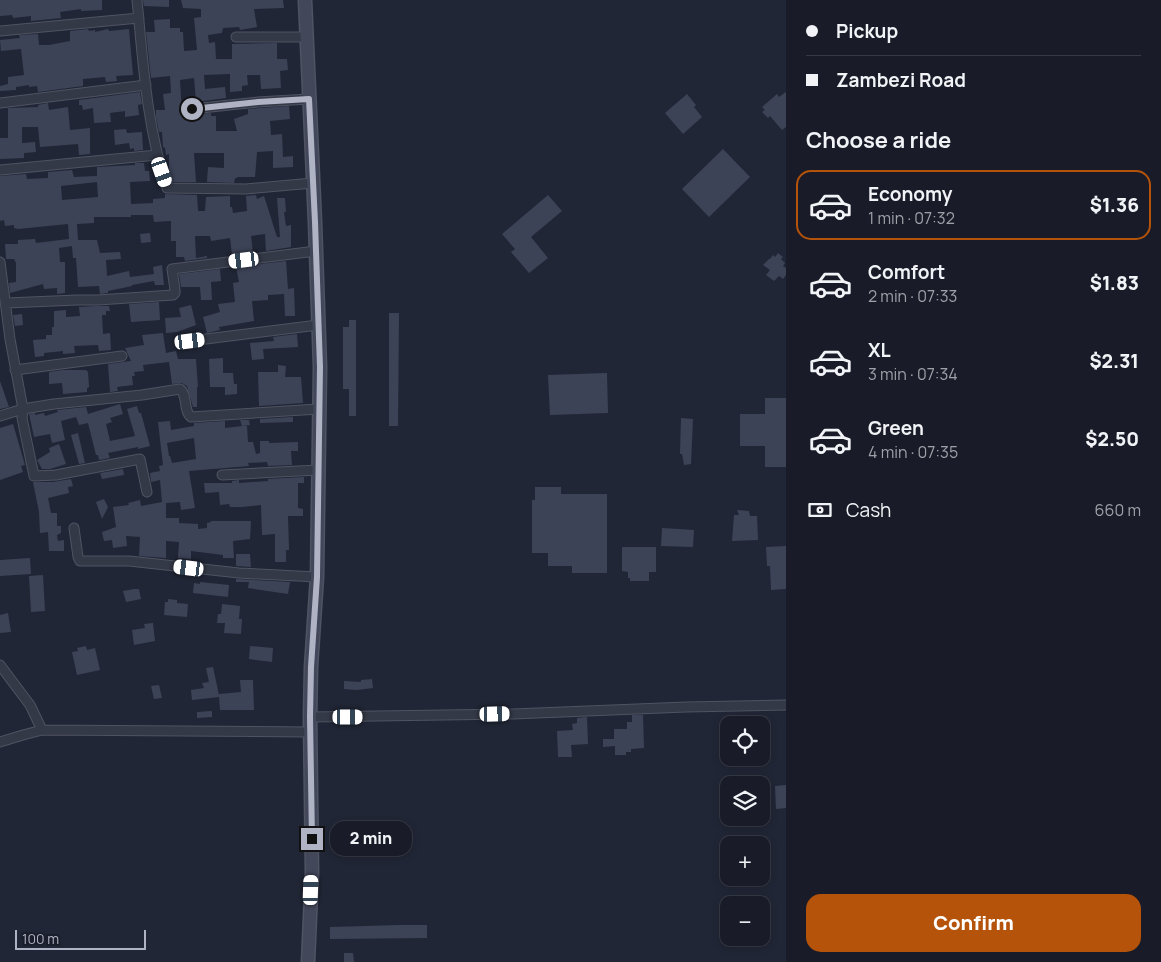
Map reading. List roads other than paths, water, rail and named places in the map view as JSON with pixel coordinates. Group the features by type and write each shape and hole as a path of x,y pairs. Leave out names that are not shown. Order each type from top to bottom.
{"main road":[{"path":"305,0 316,251 319,409 317,577 310,717 312,872 308,962"}],"street":[{"path":"137,0 146,85 157,155 167,188 246,189 313,183"},
{"path":"0,31 138,18"},
{"path":"236,37 307,37"},
{"path":"0,103 146,85"},
{"path":"192,109 309,99"},
{"path":"0,170 157,155"},
{"path":"6,303 98,300 172,294 175,293 175,290 172,269 316,251"},
{"path":"0,262 22,418 34,476 56,475 140,459 147,492"},
{"path":"190,341 318,325"},
{"path":"0,342 10,339"},
{"path":"15,370 122,356"},
{"path":"0,416 22,409 54,404 180,389 184,392 188,414 191,417 319,409"},
{"path":"222,475 318,470"},
{"path":"74,528 80,561 129,561 230,572 317,577"},
{"path":"0,665 30,705 42,730"},
{"path":"310,717 513,714 786,705"},
{"path":"1,741 42,730 310,732"}]}
